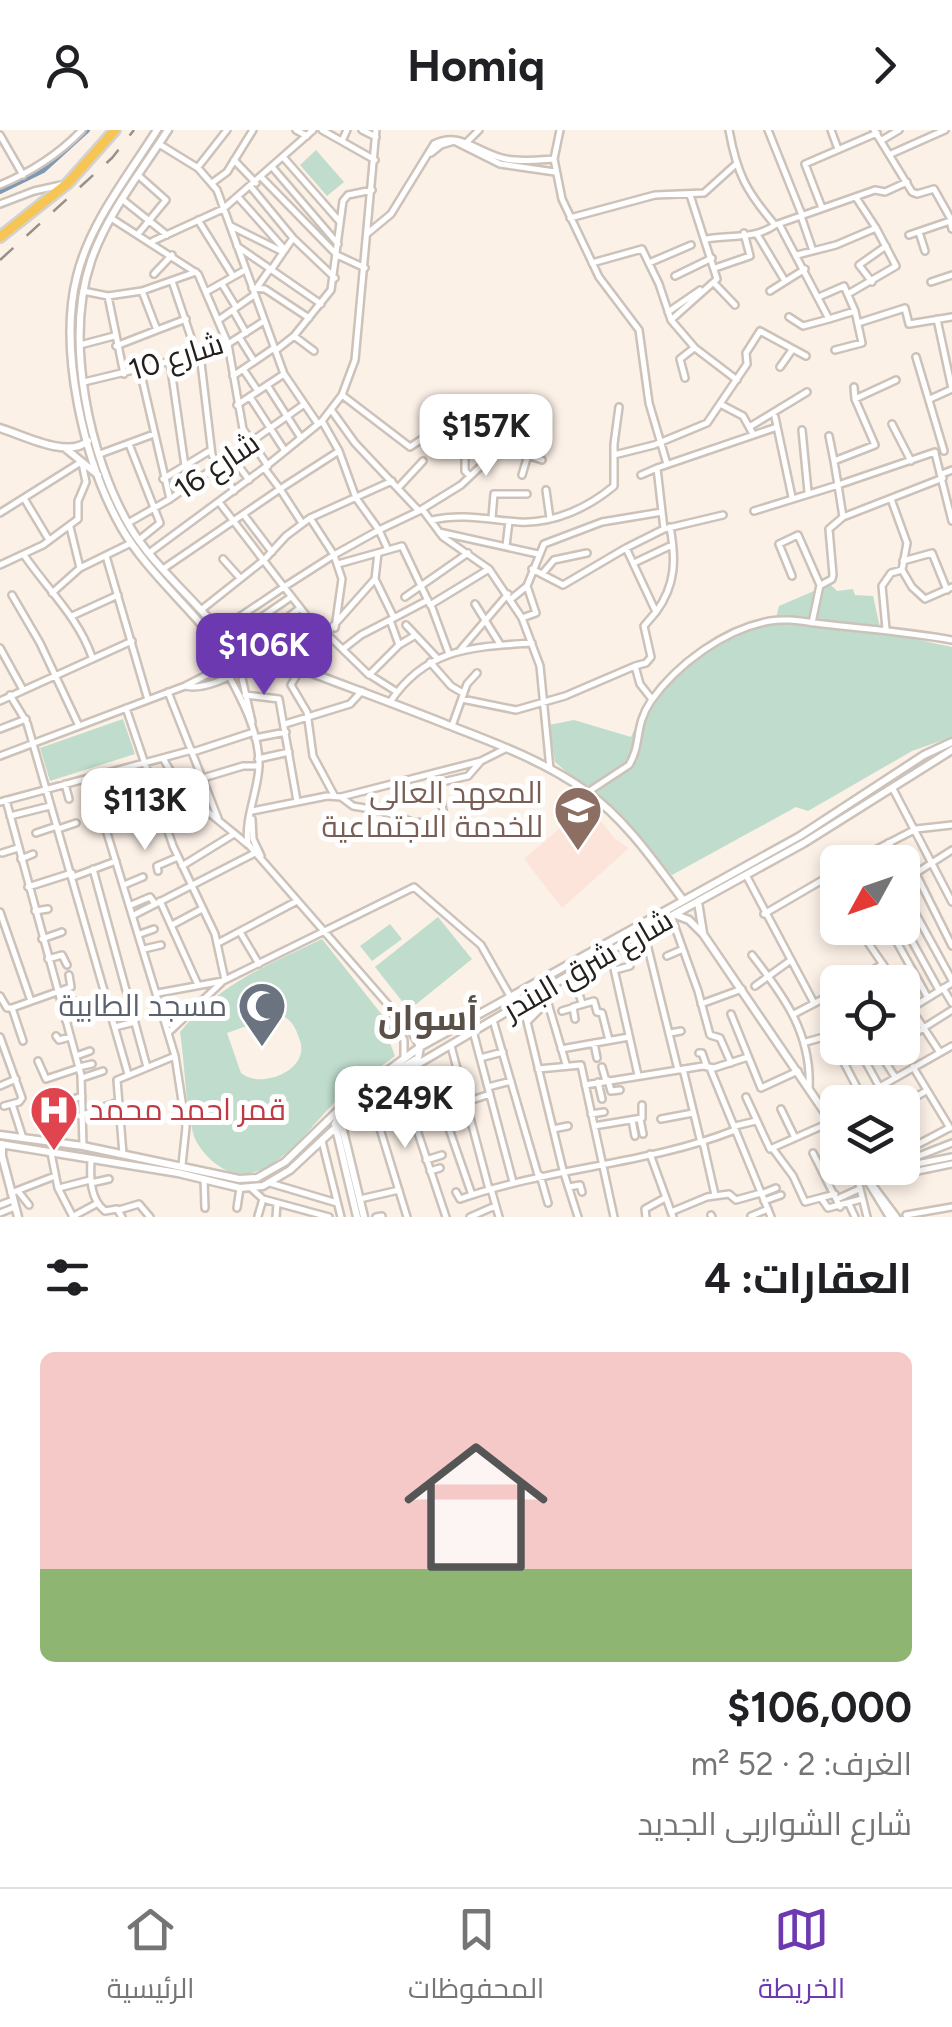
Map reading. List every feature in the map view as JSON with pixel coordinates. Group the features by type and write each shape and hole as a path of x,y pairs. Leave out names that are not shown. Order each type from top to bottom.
{"highway":[{"path":"0,236 68,183 115,130"}],"main road":[{"path":"157,130 95,229 77,274 72,306 71,337 82,423 112,509 202,625 241,659 295,668 362,691 508,748 550,769 588,792 648,852 683,900"},
{"path":"168,130 96,246 83,291 80,345 84,382 100,454 135,541 220,630 241,659"},
{"path":"0,428 64,447 80,448 88,441"},
{"path":"64,447 98,476"},
{"name":"شارع شرق البندر","path":"1,1141 23,1138 84,1146 240,1179 262,1176 296,1154 360,1090 420,1047 800,836 952,742"},
{"name":"شارع شرق البندر","path":"1,1141 240,1188 270,1182 290,1170 384,1084 893,789 952,750"},
{"path":"898,773 904,781"},
{"path":"888,780 893,789"},
{"path":"698,902 703,934"},
{"path":"673,916 689,920 703,934 820,1105"},
{"path":"436,1037 439,1045 451,1046"},
{"path":"384,1084 391,1074 418,1058 420,1047"},
{"path":"360,1090 337,1116 360,1217"},
{"path":"338,1125 360,1199 360,1217"},
{"path":"1,1141 4,1169"},
{"path":"0,1157 18,1217"},
{"path":"871,1185 893,1217"}],"street":[{"path":"0,186 60,152 82,130"},
{"path":"198,168 228,130"},
{"path":"212,183 227,172 253,130"},
{"path":"296,130 307,136"},
{"path":"151,242 223,209 313,130"},
{"path":"322,130 374,160"},
{"path":"342,141 347,130"},
{"path":"149,553 320,423 342,395 356,360 372,190 376,134 362,130"},
{"path":"466,143 479,130"},
{"path":"560,130 554,159 570,218 604,286 638,330 649,403 667,464"},
{"path":"729,130 744,186 777,224 797,255 829,319"},
{"path":"768,130 813,251"},
{"path":"831,130 838,149"},
{"path":"882,140 899,130"},
{"path":"891,154 945,130"},
{"path":"822,208 804,165 875,131 915,194 934,189 951,224 909,236"},
{"path":"1,132 24,175"},
{"path":"368,233 391,214 434,144 442,138 453,135 500,164 556,172"},
{"path":"466,143 505,159 554,159"},
{"path":"159,144 198,168 212,183 284,374 339,452 356,498 388,550"},
{"path":"284,158 340,222"},
{"path":"234,160 294,238 335,278"},
{"path":"570,218 655,196 710,190 736,164"},
{"path":"273,168 338,244"},
{"path":"138,234 166,198 139,176"},
{"path":"262,178 337,255 365,268"},
{"path":"706,240 758,235 777,224 875,190 886,192 906,182"},
{"path":"0,204 68,183"},
{"path":"297,196 309,186"},
{"path":"234,376 294,336 321,304 335,278 346,196 372,190"},
{"path":"690,195 716,268 715,284 735,306"},
{"path":"238,197 284,251"},
{"path":"848,294 896,266 858,199"},
{"path":"123,200 167,234"},
{"path":"274,214 286,204"},
{"path":"111,218 197,272 228,344 242,429 302,523"},
{"path":"198,220 234,276"},
{"path":"229,224 284,251"},
{"path":"797,255 876,228"},
{"path":"919,232 926,251"},
{"path":"716,268 750,256 744,234"},
{"path":"758,235 785,280"},
{"path":"218,320 255,290 294,238"},
{"path":"236,245 321,304"},
{"path":"649,263 691,245"},
{"path":"872,282 859,265 886,246"},
{"path":"592,262 641,248 671,320 695,348 737,380"},
{"path":"154,274 172,255"},
{"path":"675,276 712,258"},
{"path":"770,291 805,268"},
{"path":"206,292 245,270"},
{"path":"83,291 108,296 142,290 197,272"},
{"path":"931,282 952,275"},
{"path":"172,280 198,354 211,450 217,467 234,491"},
{"path":"222,283 246,333"},
{"path":"671,320 715,284"},
{"path":"820,296 843,286 855,311 861,344 835,350"},
{"path":"142,290 158,330"},
{"path":"255,290 309,318"},
{"path":"668,312 700,290"},
{"path":"108,296 124,374"},
{"path":"858,323 905,308 908,324 952,317"},
{"path":"789,316 803,326 855,311"},
{"path":"116,346 186,319"},
{"path":"930,400 952,389 937,319"},
{"name":"شارع 10","path":"84,382 228,344 264,321"},
{"path":"613,455 704,426 748,363 746,354 760,331 806,356"},
{"path":"80,345 114,336"},
{"path":"294,336 314,350"},
{"path":"239,338 254,361"},
{"path":"685,378 680,359 695,348"},
{"path":"780,367 792,350"},
{"path":"754,512 948,450 916,357"},
{"path":"170,362 185,466"},
{"path":"244,369 258,391"},
{"path":"140,370 170,499"},
{"path":"237,405 284,374"},
{"path":"855,399 896,380"},
{"path":"267,385 301,438"},
{"path":"834,460 875,445 855,399 854,386"},
{"path":"751,426 807,392"},
{"path":"342,395 410,448 449,421 460,418 470,438 465,450 465,472 470,476"},
{"path":"250,397 285,451"},
{"name":"شارع 16","path":"128,523 170,499 303,405"},
{"path":"722,405 743,416 753,434"},
{"path":"430,520 468,516 509,521 550,519 614,488 613,455 619,407"},
{"path":"332,410 355,443 439,532 489,568 509,596 522,618 542,678 550,769"},
{"path":"775,417 792,498"},
{"path":"892,424 910,460"},
{"path":"641,474 777,427"},
{"path":"802,430 808,492"},
{"path":"100,454 154,434"},
{"path":"828,436 843,518"},
{"path":"52,593 80,568 135,541 160,523 129,444"},
{"path":"220,630 334,555 420,510 470,476 502,448 542,460"},
{"path":"164,479 211,450"},
{"path":"163,569 339,452"},
{"path":"935,452 952,521"},
{"path":"522,475 528,455"},
{"path":"232,457 248,480"},
{"path":"0,512 81,461 85,486 78,501 78,519 24,555 0,565"},
{"path":"398,488 423,461"},
{"path":"430,662 463,696 512,710 542,703 646,663 651,657 644,626 668,596 672,581 673,545 662,512 657,468"},
{"path":"820,585 833,575 828,532 843,518 952,470"},
{"path":"201,610 264,560 302,523 392,481"},
{"path":"546,490 550,519"},
{"path":"492,518 493,495 527,494"},
{"path":"890,498 906,539 903,561 902,570 912,587 925,600 950,589 932,553 903,561"},
{"path":"24,499 49,540"},
{"path":"220,502 326,637 396,692"},
{"path":"522,618 536,613 528,586 544,544 587,526 662,512"},
{"path":"244,515 272,552"},
{"path":"532,569 565,585 667,528 723,515"},
{"path":"310,518 334,555 342,579 334,628"},
{"path":"506,546 509,521"},
{"path":"70,526 80,568"},
{"path":"439,532 538,554"},
{"path":"792,576 779,544 798,535 820,585 812,623"},
{"path":"634,563 673,545"},
{"path":"338,564 404,548 449,654"},
{"path":"626,548 656,612"},
{"path":"378,553 374,579 295,668 291,685 308,717 313,756 337,796 356,807 422,824 443,819 435,772"},
{"path":"405,596 468,553"},
{"path":"543,573 554,560 587,553"},
{"path":"24,555 84,633 92,658"},
{"path":"106,556 148,700"},
{"path":"223,559 240,578"},
{"path":"343,649 361,635 489,568"},
{"path":"886,629 882,586 891,573 902,570"},
{"path":"374,579 399,645"},
{"path":"459,651 509,596 528,586"},
{"path":"12,594 56,673 79,726"},
{"path":"72,616 118,595"},
{"path":"228,640 291,597"},
{"path":"475,604 501,644"},
{"path":"0,756 185,686 241,659 300,608"},
{"path":"588,792 634,758 638,723 652,699 686,664 738,631 779,620 886,629 952,640"},
{"path":"406,624 437,658"},
{"path":"202,625 253,732"},
{"path":"369,674 414,636"},
{"path":"0,701 132,641"},
{"path":"390,702 396,692 437,658 501,644 532,643"},
{"path":"0,648 22,688"},
{"path":"185,686 194,688 228,677 238,672 241,659"},
{"path":"241,659 258,763 246,836 250,847"},
{"path":"635,666 640,684 652,699"},
{"path":"452,726 477,673"},
{"path":"84,1146 80,1116 82,1078 3,801 253,732 286,728 350,704 362,691"},
{"path":"168,692 218,818"},
{"path":"10,695 26,719 128,1074"},
{"path":"245,695 277,697 297,801"},
{"path":"126,708 178,857 218,943 224,981"},
{"path":"0,729 26,719"},
{"path":"252,811 337,796 481,761 508,748"},
{"path":"203,778 289,752"},
{"path":"163,757 179,786 250,847 414,1034 420,1047"},
{"path":"438,783 468,776 481,761"},
{"path":"90,777 175,1056 186,1127 182,1165"},
{"path":"64,784 69,799"},
{"path":"893,789 952,902"},
{"path":"10,816 50,806"},
{"path":"252,811 253,839 265,864"},
{"path":"58,831 76,823"},
{"path":"884,845 916,828 952,826"},
{"path":"36,833 70,833"},
{"path":"182,866 234,834"},
{"path":"2,853 18,848"},
{"path":"920,871 952,850"},
{"path":"21,859 33,854"},
{"path":"134,915 255,854"},
{"path":"158,871 157,866 178,857"},
{"path":"69,863 81,859"},
{"path":"28,887 116,861"},
{"path":"93,869 147,1067"},
{"path":"746,875 814,1003"},
{"path":"124,886 143,877"},
{"path":"764,914 820,881"},
{"path":"920,882 952,946"},
{"path":"158,994 224,981 406,889 418,888 481,945 510,996"},
{"path":"130,906 150,897 158,902 198,986"},
{"path":"218,943 297,900"},
{"path":"35,911 48,909"},
{"path":"172,925 202,909"},
{"path":"0,912 31,1001"},
{"path":"673,916 710,1036 721,1039 731,1062"},
{"path":"920,921 952,982 920,1003"},
{"path":"140,934 154,930"},
{"path":"42,939 62,932"},
{"path":"240,932 258,964"},
{"path":"644,932 715,1195"},
{"path":"144,949 161,945"},
{"path":"869,945 882,964"},
{"path":"899,945 928,998"},
{"path":"916,945 952,1006 920,1031"},
{"path":"668,956 683,950"},
{"path":"610,951 638,1076"},
{"path":"48,959 62,955 67,965"},
{"path":"752,955 794,1014 806,1042 810,1089"},
{"path":"755,986 791,960"},
{"path":"614,970 630,966"},
{"path":"572,973 582,1004"},
{"path":"0,1012 72,986 69,976"},
{"path":"169,1032 224,981"},
{"path":"701,1004 742,989"},
{"path":"543,990 566,1064"},
{"path":"0,996 11,1008 23,1041"},
{"path":"794,1014 820,1000"},
{"path":"66,1021 81,1014 78,1001"},
{"path":"562,1011 594,1001 597,1012 602,1013 609,1040"},
{"path":"522,1002 578,1217"},
{"path":"527,1021 548,1002"},
{"path":"388,1006 404,1040 404,1058"},
{"path":"572,1008 575,1020"},
{"path":"731,1014 762,1088 798,1071"},
{"path":"493,1019 548,1203"},
{"path":"668,1022 678,1020"},
{"path":"104,1029 134,1022"},
{"path":"920,1022 939,1052"},
{"path":"473,1031 514,1182"},
{"path":"670,1033 681,1031"},
{"path":"56,1036 58,1040 70,1036"},
{"path":"0,1037 22,1098 8,1105 23,1138"},
{"path":"561,1048 630,1037"},
{"path":"806,1042 820,1038"},
{"path":"594,1043 598,1058"},
{"path":"451,1046 499,1217"},
{"path":"880,1085 952,1046"},
{"path":"76,1056 90,1051"},
{"path":"480,1058 503,1052"},
{"path":"699,1054 702,1053 771,1217"},
{"path":"123,1154 116,1082 175,1056"},
{"path":"584,1084 708,1068 748,1057"},
{"path":"38,1061 46,1079 92,1064"},
{"path":"538,1069 581,1064 614,1217"},
{"path":"888,1065 894,1077"},
{"path":"602,1067 602,1099"},
{"path":"912,1067 951,1128 920,1144"},
{"path":"82,1078 102,1072"},
{"path":"400,1076 446,1217"},
{"path":"0,1086 16,1079"},
{"path":"466,1102 511,1081"},
{"path":"604,1081 611,1091 620,1090"},
{"path":"462,1085 439,1090 437,1094 472,1194"},
{"path":"920,1094 927,1090"},
{"path":"56,1094 60,1102"},
{"path":"369,1094 406,1217"},
{"path":"48,1101 51,1107 82,1096"},
{"path":"746,1097 767,1146 793,1176 805,1202 859,1189"},
{"path":"80,1116 118,1102"},
{"path":"632,1120 640,1135 642,1106"},
{"path":"781,1109 795,1138"},
{"path":"591,1114 604,1112"},
{"path":"661,1119 694,1113"},
{"path":"594,1126 640,1118"},
{"path":"456,1192 459,1199 539,1175 702,1143 756,1121"},
{"path":"47,1126 56,1124 61,1143"},
{"path":"773,1149 820,1124"},
{"path":"553,1129 568,1126"},
{"path":"322,1141 341,1217"},
{"path":"920,1155 952,1143"},
{"path":"51,1150 58,1188 72,1217 98,1203"},
{"path":"813,1153 820,1166"},
{"path":"650,1154 672,1215 684,1206 715,1195 728,1194 736,1200 764,1199"},
{"path":"426,1160 442,1155"},
{"path":"90,1157 90,1182 103,1210 120,1214 139,1204 150,1217"},
{"path":"920,1165 951,1162"},
{"path":"951,1162 952,1174"},
{"path":"920,1170 951,1162"},
{"path":"430,1171 440,1168"},
{"path":"0,1205 56,1176"},
{"path":"58,1188 109,1179"},
{"path":"204,1179 205,1208"},
{"path":"270,1182 337,1203"},
{"path":"830,1185 840,1207"},
{"path":"859,1185 867,1215"},
{"path":"568,1188 580,1186 582,1192"},
{"path":"237,1208 240,1188"},
{"path":"252,1188 263,1199 329,1217"},
{"path":"360,1199 399,1190"},
{"path":"750,1216 764,1199 778,1191"},
{"path":"14,1198 29,1205"},
{"path":"0,1213 14,1198"},
{"path":"646,1217 645,1209 665,1198"},
{"path":"821,1198 828,1208 862,1199"},
{"path":"258,1216 263,1199"},
{"path":"276,1217 278,1203"},
{"path":"849,1204 854,1217"},
{"path":"470,1217 496,1206"},
{"path":"684,1206 688,1217"},
{"path":"906,1215 952,1207"}],"shaded area":[{"name":"المعهد العالى للخدمة الاجتماعية","path":"588,804 615,839 629,848 562,908 524,859"}],"green space":[{"path":"316,150 344,182 327,196 300,165"},
{"path":"830,584 837,591 853,589 855,595 873,596 881,632 952,647 952,737 912,751 808,811 796,807 672,875 631,829 555,762 549,725 574,720 631,737 655,696 690,664 731,639 775,622 779,606"},
{"path":"123,719 135,754 50,781 40,748"},
{"path":"438,917 472,959 409,1010 375,967"},
{"path":"390,924 402,939 372,961 360,946"},
{"path":"322,939 394,1030 390,1043 395,1056 339,1098 284,1155 251,1173 234,1173 216,1164 194,1137 180,1032 228,988","holes":["279,1014 297,1034 299,1059 292,1068 272,1078 250,1078 241,1073 227,1033"]}],"waterway":[{"path":"0,191 43,170 87,130"}],"railway":[{"path":"0,260 112,158 134,130"}],"place":[{"name":"المعهد العالى للخدمة الاجتماعية","path":"578,852"},
{"name":"مسجد الطابية","path":"262,1048"},
{"name":"قمر احمد محمد","path":"54,1152"}],"district":[{"name":"أسوان","path":"428,1018"}]}
